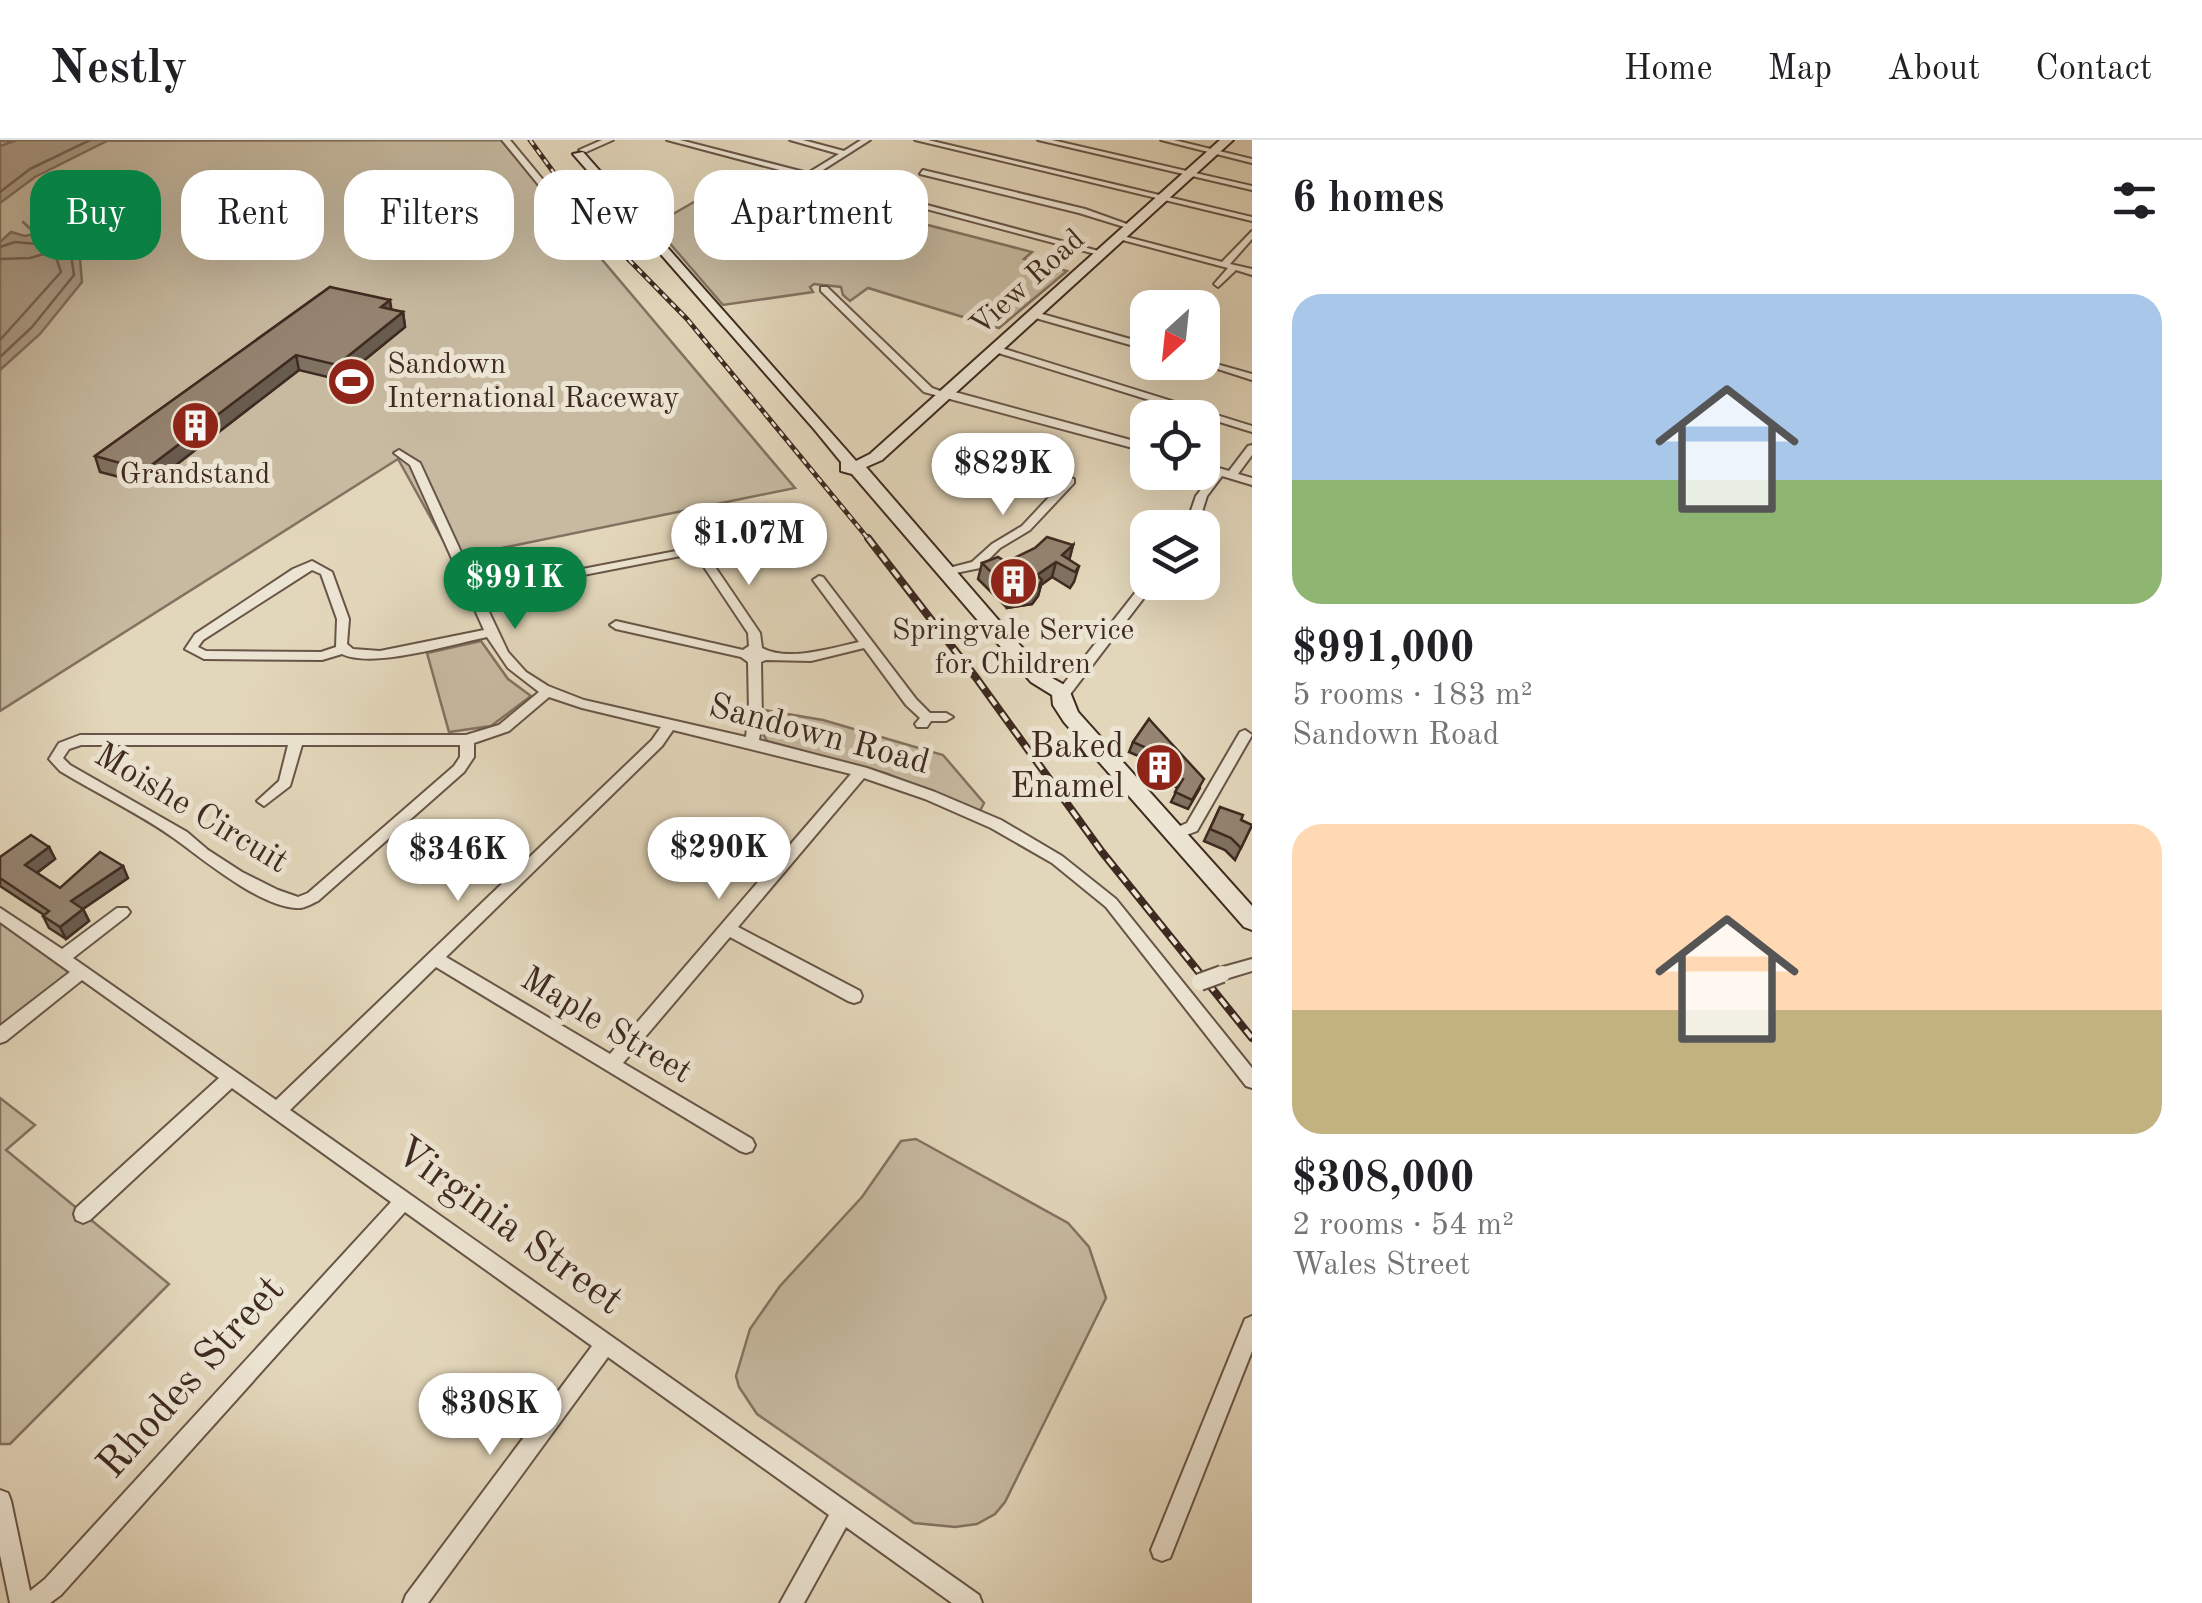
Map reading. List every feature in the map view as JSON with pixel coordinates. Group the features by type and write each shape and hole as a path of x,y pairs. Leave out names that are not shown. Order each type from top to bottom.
{"main road":[{"name":"View Road","path":"857,466 876,457 1227,140"},
{"path":"576,149 857,466 1040,680 1062,694 1063,705 1072,717 1252,921"}],"street":[{"path":"506,140 534,173"},
{"path":"576,149 609,140"},
{"path":"670,140 786,170"},
{"path":"794,140 845,153"},
{"path":"818,170 866,140"},
{"path":"919,140 1252,219"},
{"path":"1042,140 1252,188"},
{"path":"1165,140 1252,161"},
{"path":"928,173 1082,211 1096,219 1130,227"},
{"path":"928,207 1102,253"},
{"path":"1218,284 1252,234"},
{"path":"1118,238 1252,272"},
{"path":"824,289 928,390 1021,416 1062,422 1130,443"},
{"path":"1034,315 1130,342"},
{"path":"995,350 1252,429"},
{"path":"1220,368 1252,377"},
{"path":"1197,510 1202,496 1252,448"},
{"name":"Sandown Road","path":"400,452 415,463 510,665 547,692 862,771 976,816 1084,880 1111,903 1252,1081"},
{"path":"1220,472 1252,482"},
{"path":"945,573 976,564 1026,528 1070,481"},
{"path":"474,593 683,550 697,552 709,545 798,526"},
{"path":"697,552 754,633 753,684 759,716 751,744"},
{"path":"342,649 343,619 326,572 312,566 296,572 192,646 195,653 204,655 322,656 342,649 352,654 380,655 492,632"},
{"path":"819,578 924,721 946,718"},
{"path":"1062,694 1136,600"},
{"path":"612,624 755,655 811,657 866,644"},
{"name":"Moishe Circuit","path":"467,740 467,757 460,769 313,897 299,903 246,882 189,845 182,836 64,768 56,759 64,746 80,740 467,740 504,728 547,692"},
{"path":"278,1110 657,743 669,725"},
{"path":"1176,834 1192,827 1245,735"},
{"path":"264,801 285,783 296,740"},
{"path":"612,1064 862,771"},
{"path":"63,958 122,912"},
{"name":"Virginia Street","path":"0,914 971,1603"},
{"path":"727,928 854,996"},
{"name":"Maple Street","path":"435,958 746,1145"},
{"path":"1180,988 1252,965"},
{"path":"0,1036 82,971"},
{"path":"83,1214 232,1077"},
{"name":"Rhodes Street","path":"32,1603 53,1587 404,1200"},
{"path":"1162,1550 1252,1326"},
{"path":"414,1603 606,1344"},
{"path":"0,1501 21,1603"},
{"path":"791,1603 843,1512"}],"shaded area":[{"name":"Sandown International Raceway","path":"501,140 534,179 534,260 602,260 795,488 453,558 398,459 0,711 0,141"},
{"path":"694,202 694,260 928,260 928,225 1032,252 1024,259 1067,271 999,328 868,288 850,301 841,287 814,284 810,287 813,292 723,305 674,248 674,213"},
{"path":"481,641 508,679 531,696 491,726 449,732 427,653"},
{"path":"764,710 823,720 943,755 984,803 980,811 885,773 767,741 760,729"},
{"path":"0,923 70,973 0,1029"},
{"path":"0,1098 35,1125 6,1150 169,1284 10,1444 0,1444"},
{"path":"916,1139 1068,1223 1089,1247 1106,1298 1005,1502 995,1514 977,1524 955,1527 914,1523 757,1414 736,1376 750,1329 780,1286 862,1197 901,1141"}],"water":[{"path":"17,140 109,140 49,170 30,170 30,181 0,203 0,146"},
{"path":"11,232 30,235 30,260 80,260 82,282 40,334 0,370 0,242"}],"building":[{"name":"Grandstand","path":"330,287 390,300 381,307 403,312 337,365 296,355 145,470 95,456"},
{"path":"1047,537 1073,545 1062,555 1079,566 1075,572 1056,562 1037,575 1042,580 1037,588 1011,592 982,563 998,557 1006,562 1035,548"},
{"path":"1149,719 1204,779 1192,800 1175,792 1183,779 1145,763 1153,751 1133,742"},
{"path":"1220,807 1243,815 1241,820 1252,825 1241,848 1231,838 1210,829"},
{"path":"31,835 49,847 25,865 60,888 100,852 123,866 71,901 83,909 60,927 43,916 49,911 0,878 0,857"}],"waterway":[{"path":"23,222 30,228"}],"railway":[{"path":"530,140 584,214 687,319 870,541"},
{"path":"868,538 977,679 1102,852 1252,1038"}],"place":[{"name":"Sandown International Raceway","path":"352,382"},
{"name":"Grandstand","path":"195,426"},
{"name":"Springvale Service for Children","path":"1013,582"},
{"name":"Baked Enamel","path":"1159,767"}]}
